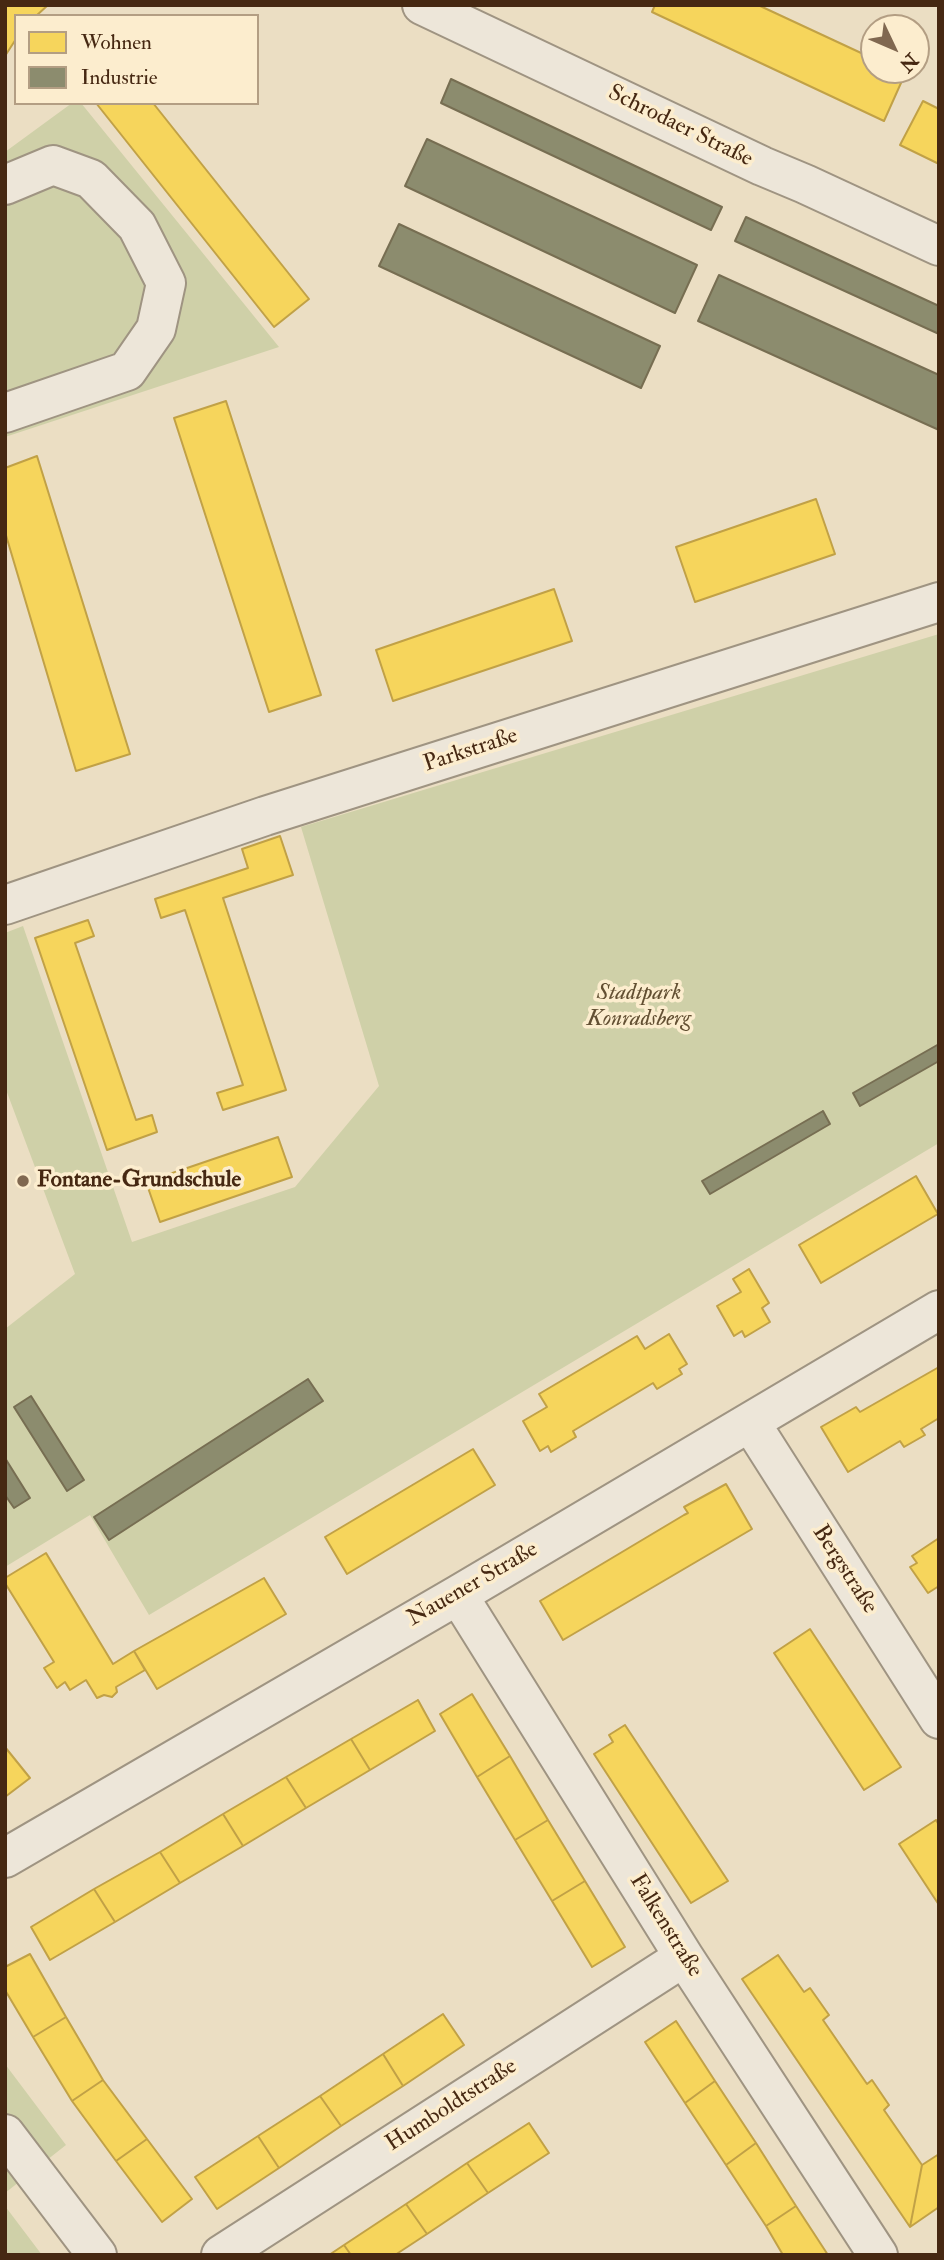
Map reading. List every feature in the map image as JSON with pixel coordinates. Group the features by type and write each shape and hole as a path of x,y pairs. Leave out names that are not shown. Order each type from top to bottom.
{"street":[{"name":"Schrodaer Straße","path":"422,5 762,166 939,246"},
{"path":"5,185 53,165 91,179 137,226 166,283 156,329 127,371 5,413"},
{"name":"Parkstraße","path":"5,905 265,816 939,602"},
{"name":"Nauener Straße","path":"5,1858 458,1595 939,1310"},
{"name":"Bergstraße","path":"750,1422 939,1718"},
{"name":"Falkenstraße","path":"458,1595 684,1957 878,2255"},
{"name":"Humboldtstraße","path":"221,2255 684,1957"},
{"path":"5,2134 97,2255"}],"green space":[{"path":"69,105 83,105 279,347 5,437 5,152"},
{"name":"Stadtpark Konradsberg","path":"939,634 939,1143 149,1615 90,1515 5,1567 5,1329 75,1274 5,1087 5,933 23,926 132,1242 295,1187 379,1086 301,827"},
{"path":"5,2064 66,2145 5,2193"},
{"path":"5,2206 42,2255 5,2255"}],"building: Wohnen":[{"path":"5,5 48,5 38,14 14,14 14,42 5,56"},
{"path":"655,5 758,5 860,52 860,84 901,84 884,121 652,12"},
{"path":"923,101 939,109 939,164 900,145"},
{"path":"98,105 155,105 309,299 274,327"},
{"path":"226,401 321,695 269,712 174,418"},
{"path":"37,456 130,754 76,771 5,532 5,468"},
{"path":"816,499 835,554 695,602 676,547"},
{"path":"554,589 572,641 393,701 376,650"},
{"path":"280,836 293,875 223,898 286,1090 223,1110 217,1093 243,1085 185,910 161,918 155,899 248,868 242,849"},
{"path":"88,920 94,936 75,943 136,1120 152,1115 157,1132 107,1150 35,938"},
{"path":"278,1137 292,1177 160,1222 146,1182"},
{"path":"916,1176 938,1214 821,1283 799,1245"},
{"path":"749,1269 769,1303 762,1308 770,1322 745,1337 742,1331 734,1336 717,1306 741,1292 733,1279"},
{"path":"669,1334 687,1364 679,1369 682,1374 657,1389 653,1383 573,1431 576,1437 551,1452 548,1446 540,1451 523,1421 547,1407 539,1394 637,1336 645,1349"},
{"path":"939,1367 939,1418 921,1429 925,1435 904,1447 900,1441 848,1472 821,1427 856,1407 860,1412"},
{"path":"473,1449 495,1485 347,1574 325,1537"},
{"path":"726,1484 752,1529 563,1640 540,1601 688,1513 684,1507"},
{"path":"939,1538 939,1586 928,1593 910,1567 917,1563 912,1556"},
{"path":"46,1553 113,1664 134,1651 145,1670 116,1687 117,1692 112,1697 104,1695 97,1698 86,1680 70,1690 65,1682 57,1688 44,1668 54,1662 5,1583 5,1578"},
{"path":"264,1578 286,1614 157,1689 134,1651"},
{"path":"810,1629 901,1767 864,1790 774,1653"},
{"path":"472,1694 510,1756 477,1777 440,1714"},
{"path":"418,1700 435,1731 370,1770 351,1739"},
{"path":"625,1725 728,1881 691,1903 594,1754 613,1742 609,1735"},
{"path":"351,1739 370,1770 306,1808 286,1777"},
{"path":"5,1747 30,1778 5,1797"},
{"path":"510,1756 548,1820 515,1840 477,1777"},
{"path":"286,1777 306,1808 243,1846 223,1814"},
{"path":"223,1814 243,1846 180,1883 160,1852"},
{"path":"548,1820 585,1881 552,1901 515,1840"},
{"path":"936,1820 939,1825 939,1905 899,1844"},
{"path":"160,1852 180,1883 115,1922 94,1889"},
{"path":"585,1881 625,1947 592,1967 552,1901"},
{"path":"94,1889 115,1922 50,1960 31,1927"},
{"path":"30,1954 66,2017 33,2037 5,1990 5,1967"},
{"path":"778,1955 804,1992 810,1988 829,2015 823,2020 867,2084 872,2080 889,2105 884,2110 922,2165 910,2227 742,1979"},
{"path":"443,2014 464,2045 403,2086 383,2054"},
{"path":"66,2017 103,2080 72,2101 33,2037"},
{"path":"676,2021 715,2081 685,2103 645,2042"},
{"path":"383,2054 403,2086 341,2126 320,2096"},
{"path":"103,2080 147,2139 116,2161 72,2101"},
{"path":"715,2081 756,2143 726,2165 685,2103"},
{"path":"320,2096 341,2126 279,2168 258,2136"},
{"path":"529,2123 549,2153 488,2193 467,2163"},
{"path":"258,2136 279,2168 217,2209 195,2177"},
{"path":"147,2139 192,2199 162,2222 116,2161"},
{"path":"756,2143 796,2206 766,2226 726,2165"},
{"path":"939,2154 939,2207 910,2227 922,2165"},
{"path":"467,2163 488,2193 427,2234 406,2204"},
{"path":"406,2204 427,2234 395,2255 351,2255 344,2245"},
{"path":"796,2206 828,2255 783,2255 766,2226"},
{"path":"344,2245 351,2255 329,2255"}],"building: Industrie":[{"path":"451,79 722,207 711,230 441,103"},
{"path":"427,139 697,265 675,313 405,186"},
{"path":"746,217 939,306 939,334 735,241"},
{"path":"399,224 660,346 641,388 379,266"},
{"path":"719,275 939,375 939,430 698,321"},
{"path":"939,1044 939,1061 860,1106 853,1093"},
{"path":"823,1111 830,1124 710,1194 702,1181"},
{"path":"308,1379 323,1401 109,1540 94,1517"},
{"path":"31,1396 84,1480 67,1491 14,1407"},
{"path":"5,1458 30,1498 14,1508 5,1495"}],"place":[{"name":"Fontane-Grundschule","path":"23,1181"}]}
